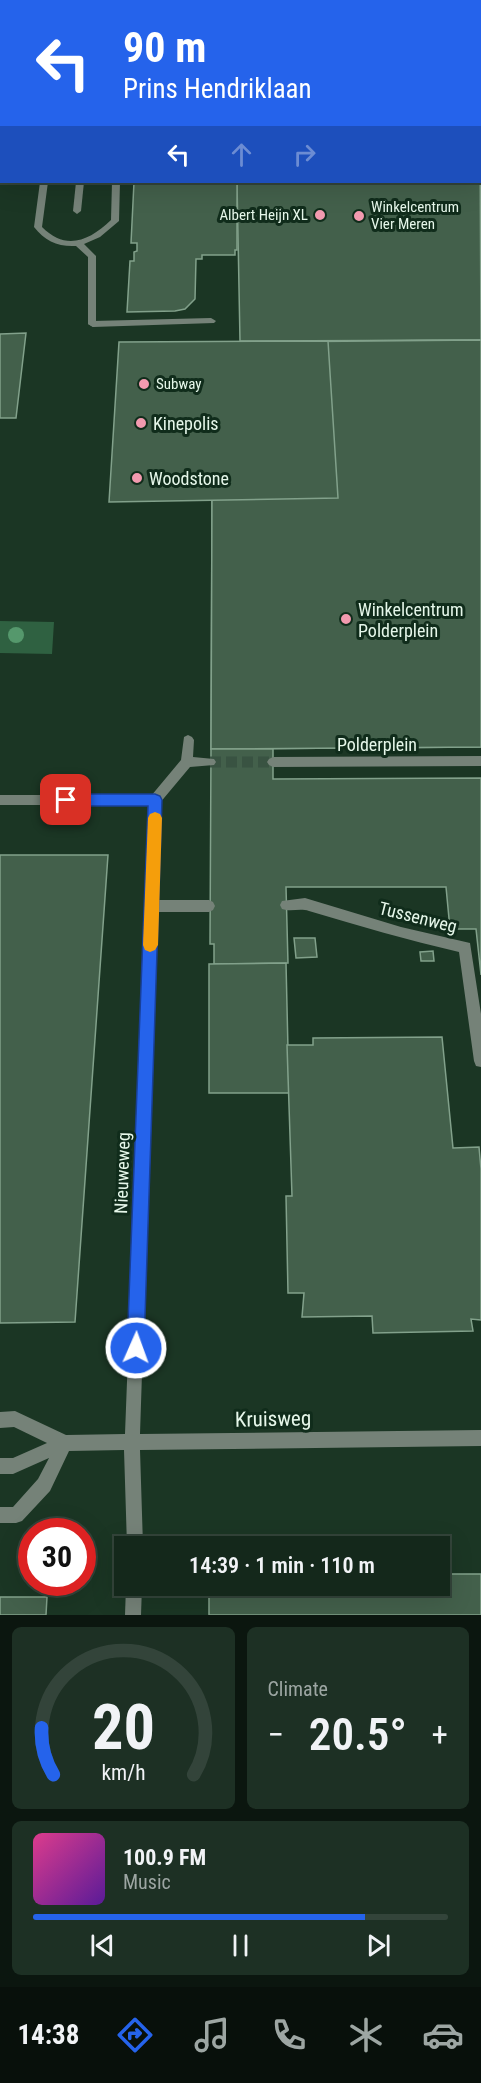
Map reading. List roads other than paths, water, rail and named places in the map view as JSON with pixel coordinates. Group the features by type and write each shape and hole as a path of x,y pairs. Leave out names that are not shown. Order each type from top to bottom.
{"street":[{"path":"44,183 38,227 45,236 57,242 79,243 102,235 115,221 116,183"},
{"path":"77,211 81,183"},
{"path":"79,243 92,256 93,324 211,321"},
{"path":"0,800 155,800 187,762 188,740"},
{"name":"Polderplein","path":"273,762 481,761"},
{"path":"187,762 210,762"},
{"name":"Nieuweweg","path":"135,1536 132,1443 155,800"},
{"name":"Tussenweg","path":"286,905 305,904 401,933 465,947 481,1061"},
{"path":"152,906 210,906"},
{"name":"Kruisweg","path":"0,1419 15,1419 65,1443"},
{"name":"Kruisweg","path":"0,1466 13,1466 65,1443 481,1438"},
{"path":"0,1515 16,1515 44,1485 65,1443"},
{"path":"133,1615 134,1596"}],"tunnel":[{"path":"210,762 273,762"}],"place":[{"name":"Albert Heijn XL","path":"320,215"},
{"name":"Winkelcentrum Vier Meren","path":"359,216"},
{"name":"Subway","path":"144,384"},
{"name":"Kinepolis","path":"141,423"},
{"name":"Woodstone","path":"137,478"},
{"name":"Winkelcentrum Polderplein","path":"346,619"}]}
